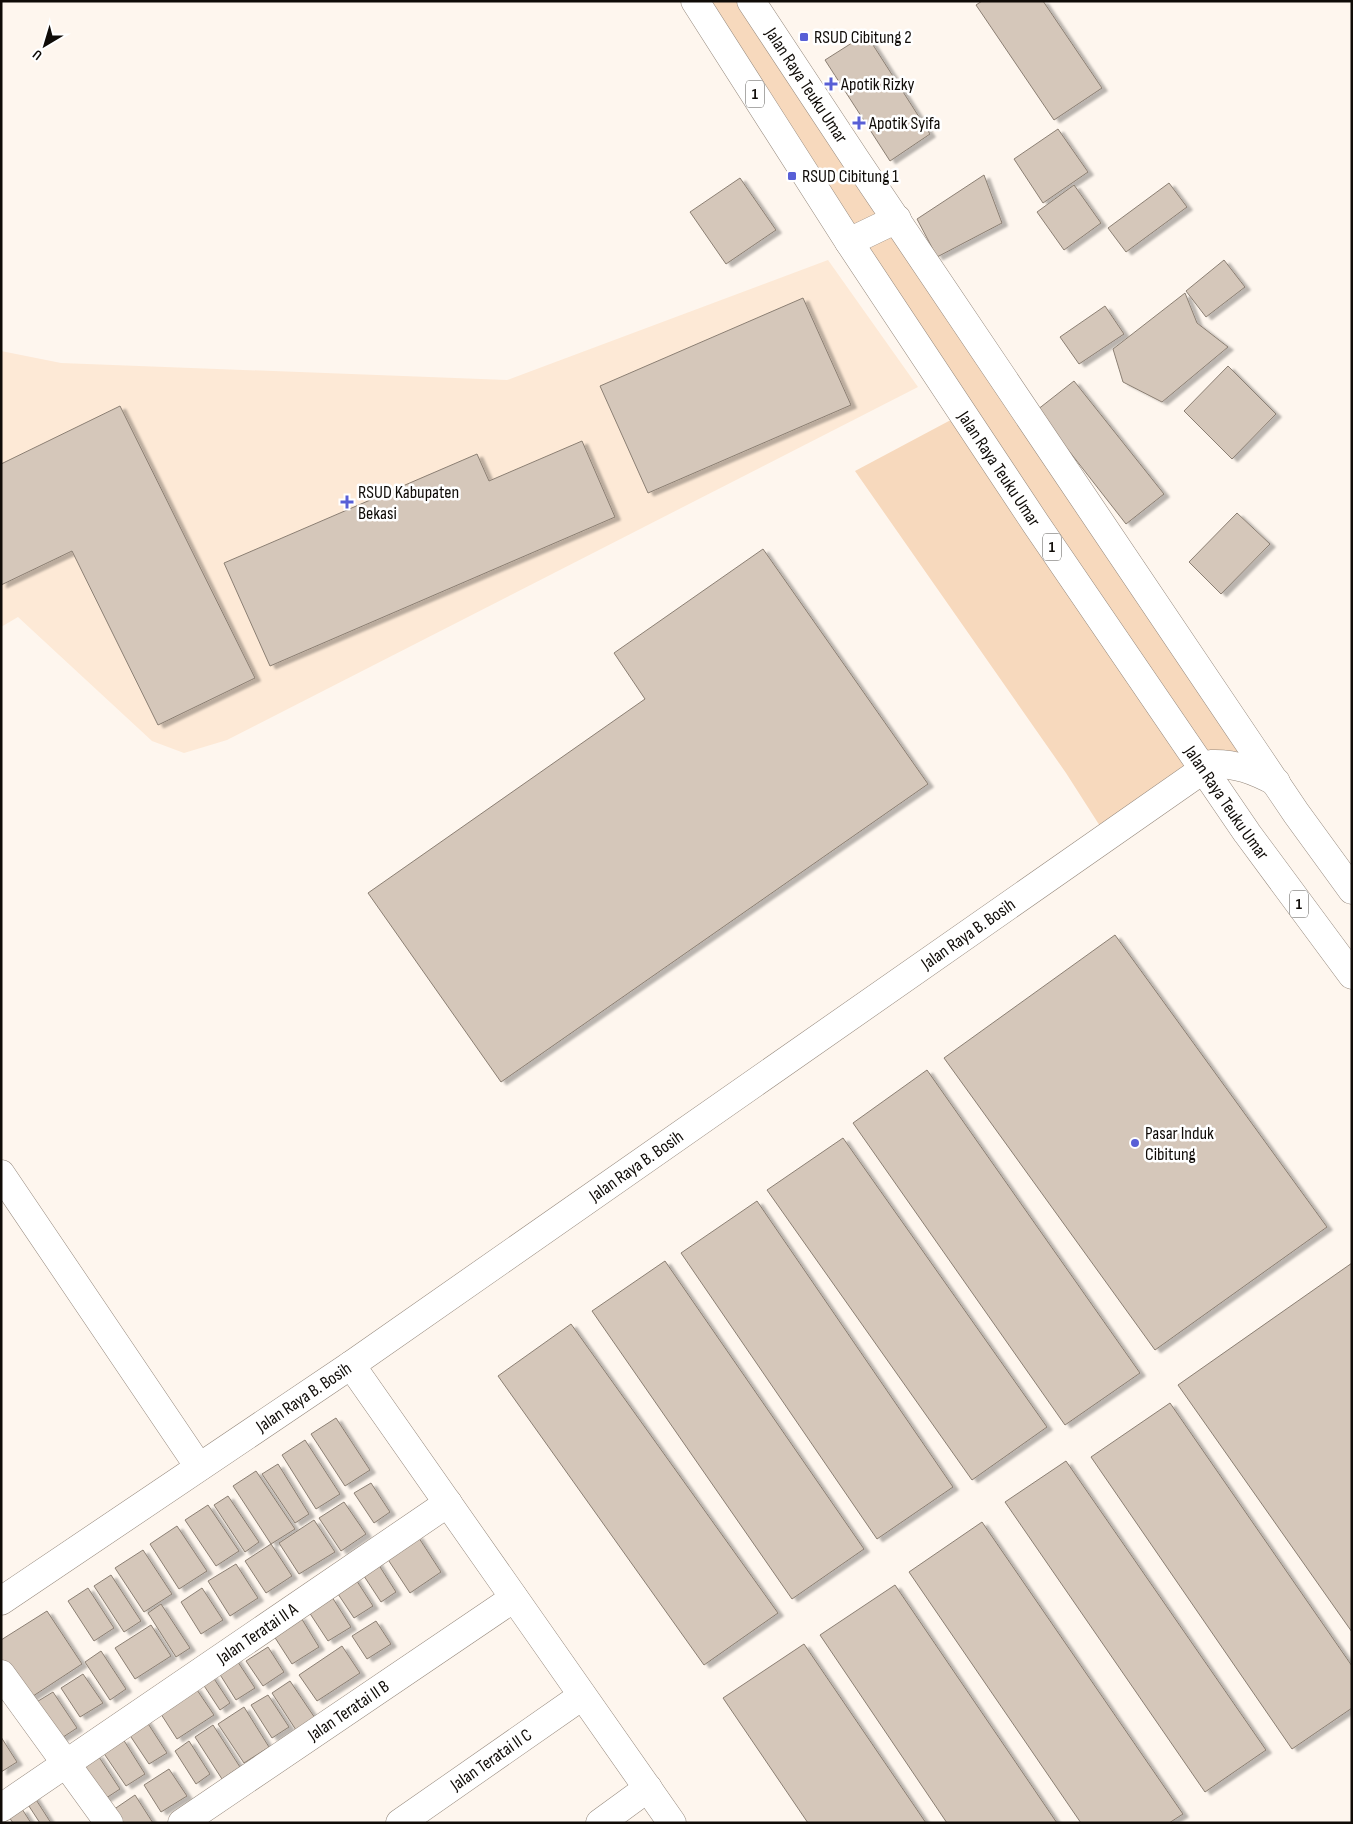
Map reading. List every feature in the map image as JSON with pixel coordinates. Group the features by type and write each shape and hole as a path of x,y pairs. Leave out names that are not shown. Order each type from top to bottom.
{"main road":[{"name":"Jalan Raya Teuku Umar","path":"696,1 849,242 1140,678 1247,833 1352,974"},
{"name":"Jalan Raya Teuku Umar","path":"751,1 1296,813 1352,890"},
{"path":"849,242 896,219"},
{"name":"Jalan Raya B. Bosih","path":"1,1601 351,1365 1211,764 1227,764 1253,770 1276,782"},
{"path":"1,1174 199,1467"},
{"path":"351,1365 672,1823"},
{"name":"Jalan Teratai II A","path":"1,1808 448,1503"},
{"name":"Jalan Teratai II B","path":"182,1823 514,1598"},
{"path":"1,1674 109,1823"},
{"name":"Jalan Teratai II C","path":"400,1823 582,1696"},
{"path":"600,1823 648,1788"}],"shaded area":[{"path":"694,1 751,1 1276,782 1227,764 1107,837 1066,773 855,471 962,414"},
{"name":"RSUD Kabupaten Bekasi","path":"828,260 918,387 227,740 184,753 152,741 18,617 1,627 1,351 61,363 507,380"}],"building":[{"path":"982,1 1043,1 1102,88 1054,120 976,5"},
{"path":"866,34 930,134 890,161 825,60"},
{"path":"1058,129 1088,172 1043,203 1014,159"},
{"path":"984,175 1002,223 937,257 917,219"},
{"path":"740,178 776,230 726,264 690,212"},
{"path":"1169,183 1187,207 1126,252 1108,228"},
{"path":"1074,185 1101,223 1064,250 1037,212"},
{"path":"1224,260 1245,287 1206,317 1186,291"},
{"path":"1185,293 1197,323 1228,347 1162,402 1123,382 1113,349"},
{"path":"803,298 851,405 648,493 600,386"},
{"path":"1105,306 1124,334 1079,364 1060,337"},
{"path":"1228,366 1276,414 1232,459 1184,411"},
{"path":"1074,381 1164,494 1126,524 1037,410"},
{"path":"120,406 255,678 158,725 72,551 1,585 1,464"},
{"path":"582,441 615,517 270,666 224,563 477,454 489,481"},
{"path":"1237,513 1270,544 1221,594 1189,562"},
{"path":"763,549 928,784 501,1082 368,893 645,699 614,653"},
{"name":"Pasar Induk Cibitung","path":"1115,935 1327,1227 1155,1350 944,1058"},
{"path":"927,1070 1140,1373 1065,1425 853,1123"},
{"path":"843,1138 1047,1427 972,1480 767,1190"},
{"path":"757,1201 953,1487 877,1539 681,1253"},
{"path":"665,1261 864,1549 792,1599 592,1311"},
{"path":"1352,1263 1352,1632 1178,1385"},
{"path":"571,1324 778,1613 704,1665 498,1376"},
{"path":"1170,1403 1352,1666 1352,1708 1292,1749 1091,1457"},
{"path":"336,1418 370,1470 345,1486 311,1434"},
{"path":"305,1440 340,1494 316,1509 282,1455"},
{"path":"1066,1461 1266,1750 1205,1792 1005,1502"},
{"path":"278,1464 309,1514 295,1523 262,1474"},
{"path":"256,1471 295,1529 271,1544 233,1486"},
{"path":"371,1483 390,1512 374,1523 354,1493"},
{"path":"228,1496 259,1542 245,1552 214,1505"},
{"path":"344,1502 366,1534 341,1551 319,1518"},
{"path":"208,1505 239,1551 216,1566 185,1520"},
{"path":"314,1520 335,1552 299,1574 279,1543"},
{"path":"982,1522 1183,1814 1169,1823 1081,1823 909,1572"},
{"path":"177,1526 207,1571 179,1589 150,1544"},
{"path":"417,1535 441,1572 410,1593 385,1555"},
{"path":"271,1544 292,1576 266,1593 245,1561"},
{"path":"143,1550 172,1594 144,1612 115,1568"},
{"path":"375,1559 396,1592 381,1602 360,1570"},
{"path":"236,1564 258,1598 230,1616 208,1581"},
{"path":"111,1575 141,1621 124,1632 94,1586"},
{"path":"353,1575 373,1606 354,1618 334,1588"},
{"path":"895,1585 1057,1823 947,1823 820,1635"},
{"path":"88,1588 114,1628 94,1641 68,1601"},
{"path":"202,1588 223,1620 201,1634 181,1602"},
{"path":"332,1597 351,1627 328,1641 309,1612"},
{"path":"161,1604 190,1648 176,1657 148,1613"},
{"path":"47,1611 82,1664 27,1700 1,1661 1,1640"},
{"path":"300,1616 319,1647 292,1664 272,1633"},
{"path":"376,1621 391,1644 367,1659 352,1636"},
{"path":"151,1625 171,1656 135,1679 115,1648"},
{"path":"804,1644 926,1823 808,1823 723,1698"},
{"path":"342,1646 360,1673 317,1701 299,1675"},
{"path":"268,1647 284,1672 263,1686 246,1661"},
{"path":"101,1651 126,1689 110,1700 85,1662"},
{"path":"232,1653 255,1688 236,1700 214,1665"},
{"path":"207,1668 230,1703 220,1710 197,1675"},
{"path":"83,1674 103,1703 80,1717 61,1688"},
{"path":"290,1681 315,1718 296,1730 272,1693"},
{"path":"195,1687 214,1715 177,1739 159,1711"},
{"path":"53,1692 77,1728 54,1743 30,1706"},
{"path":"268,1695 289,1727 272,1738 251,1705"},
{"path":"244,1707 269,1747 244,1763 218,1724"},
{"path":"145,1719 167,1753 149,1764 127,1731"},
{"path":"213,1725 240,1767 222,1779 195,1737"},
{"path":"1,1737 17,1762 1,1772"},
{"path":"123,1739 145,1774 126,1786 103,1752"},
{"path":"189,1741 210,1774 196,1784 175,1751"},
{"path":"97,1754 120,1789 100,1802 78,1767"},
{"path":"169,1769 187,1796 161,1812 144,1785"},
{"path":"33,1795 51,1823 40,1823 25,1800"},
{"path":"135,1795 153,1823 117,1823 110,1812"},
{"path":"22,1809 31,1823 13,1823 9,1817"}],"place":[{"name":"RSUD Cibitung 2","path":"804,37"},
{"name":"Apotik Rizky","path":"831,84"},
{"name":"Apotik Syifa","path":"859,123"},
{"name":"RSUD Cibitung 1","path":"792,176"},
{"name":"RSUD Kabupaten Bekasi","path":"347,502"},
{"name":"Pasar Induk Cibitung","path":"1135,1143"}]}
